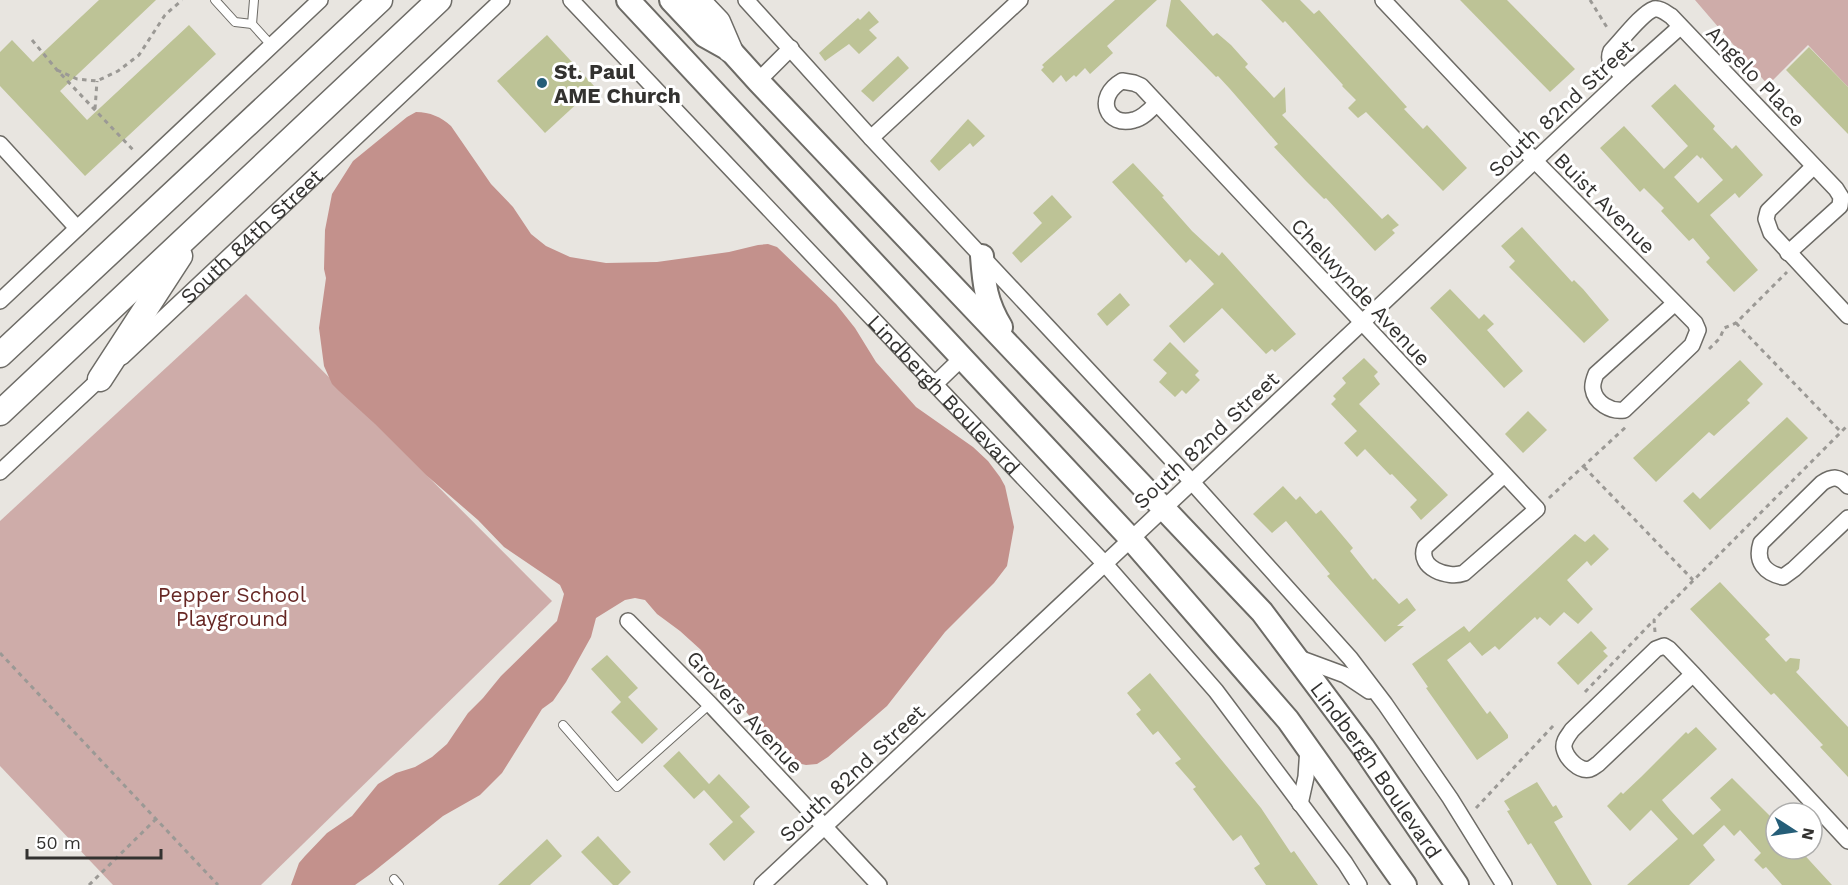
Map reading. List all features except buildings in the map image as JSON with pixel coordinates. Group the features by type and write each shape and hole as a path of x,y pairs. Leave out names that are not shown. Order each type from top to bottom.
{"main road":[{"path":"0,355 380,0"},
{"name":"South 84th Street","path":"0,413 439,0"},
{"name":"Lindbergh Boulevard","path":"628,0 1131,539 1288,720 1405,885"},
{"name":"Lindbergh Boulevard","path":"671,0 705,36 730,50 1162,510 1262,612 1363,747 1456,885"},
{"path":"697,0 718,22 730,50"},
{"path":"99,379 202,222"},
{"path":"982,256 984,287 990,309 1018,357"}],"street":[{"path":"0,301 320,0"},
{"name":"South 84th Street","path":"0,472 502,0"},
{"name":"Lindbergh Boulevard","path":"571,0 1105,564 1216,691 1359,885"},
{"name":"Lindbergh Boulevard","path":"746,0 1192,482 1350,658 1450,798 1504,885"},
{"path":"872,138 1020,0"},
{"name":"Buist Avenue","path":"1383,0 1535,161 1695,323 1698,330 1692,345 1624,410 1609,409 1593,393 1592,385 1596,374 1675,303"},
{"name":"Angelo Place","path":"1617,44 1654,9 1662,10 1671,16 1841,197 1840,206 1788,253"},
{"name":"South 82nd Street","path":"762,885 1680,27"},
{"path":"1617,44 1609,56 1613,67 1624,77"},
{"path":"758,81 791,48"},
{"name":"Chelwynde Avenue","path":"1156,103 1537,509 1464,573 1455,576 1442,574 1432,567 1423,554 1425,547 1504,475"},
{"path":"0,144 77,228"},
{"path":"1813,167 1768,211 1766,219 1771,233 1848,316"},
{"path":"935,384 962,358"},
{"path":"1848,486 1840,478 1834,477 1822,483 1761,543 1758,552 1759,560 1764,569 1783,577 1848,518"},
{"name":"Grovers Avenue","path":"628,621 710,704 879,885"},
{"path":"1693,674 1598,764 1589,769 1581,768 1566,755 1565,741 1572,730 1656,649 1664,646 1693,674 1848,841"},
{"name":"Lindbergh Boulevard","path":"1295,656 1344,675 1363,686 1385,704"},
{"name":"Lindbergh Boulevard","path":"1300,804 1306,777 1308,748"}],"lane":[{"path":"215,0 235,22 252,24 272,46"},
{"path":"252,24 254,0"},
{"path":"563,725 617,787 710,704"}],"path":[{"path":"57,70 76,80 97,81 118,71 139,54 165,15 182,0"},
{"path":"1590,0 1617,44"},
{"path":"32,40 57,70 135,152"},
{"path":"95,110 97,81"},
{"path":"1736,322 1841,432"},
{"path":"1656,649 1654,620 1848,425"},
{"path":"1584,467 1693,580"},
{"path":"0,653 218,885"},
{"path":"89,885 156,819"}],"green space":[{"path":"1695,0 1848,0 1848,87 1808,45 1768,85"},
{"name":"Pepper School Playground","path":"246,294 552,601 261,885 113,885 0,766 0,521"}],"shaded area":[{"path":"416,112 435,116 451,126 491,184 513,207 531,234 546,246 570,257 606,263 657,262 729,252 758,245 768,244 777,247 836,304 855,328 876,362 916,407 973,447 988,461 1005,486 1014,527 1007,566 994,583 945,632 887,706 817,764 806,765 789,758 756,724 712,670 701,650 657,614 645,600 635,598 625,600 596,618 591,637 566,682 553,701 542,709 502,773 480,795 443,816 355,885 291,885 299,863 305,856 327,833 352,816 378,784 396,773 415,767 432,757 447,744 468,713 501,676 557,621 564,594 560,585 504,547 478,520 426,475 332,384 324,366 319,328 326,278 324,269 325,230 332,194 353,161"}],"place":[{"name":"St. Paul AME Church","path":"542,83"}]}
